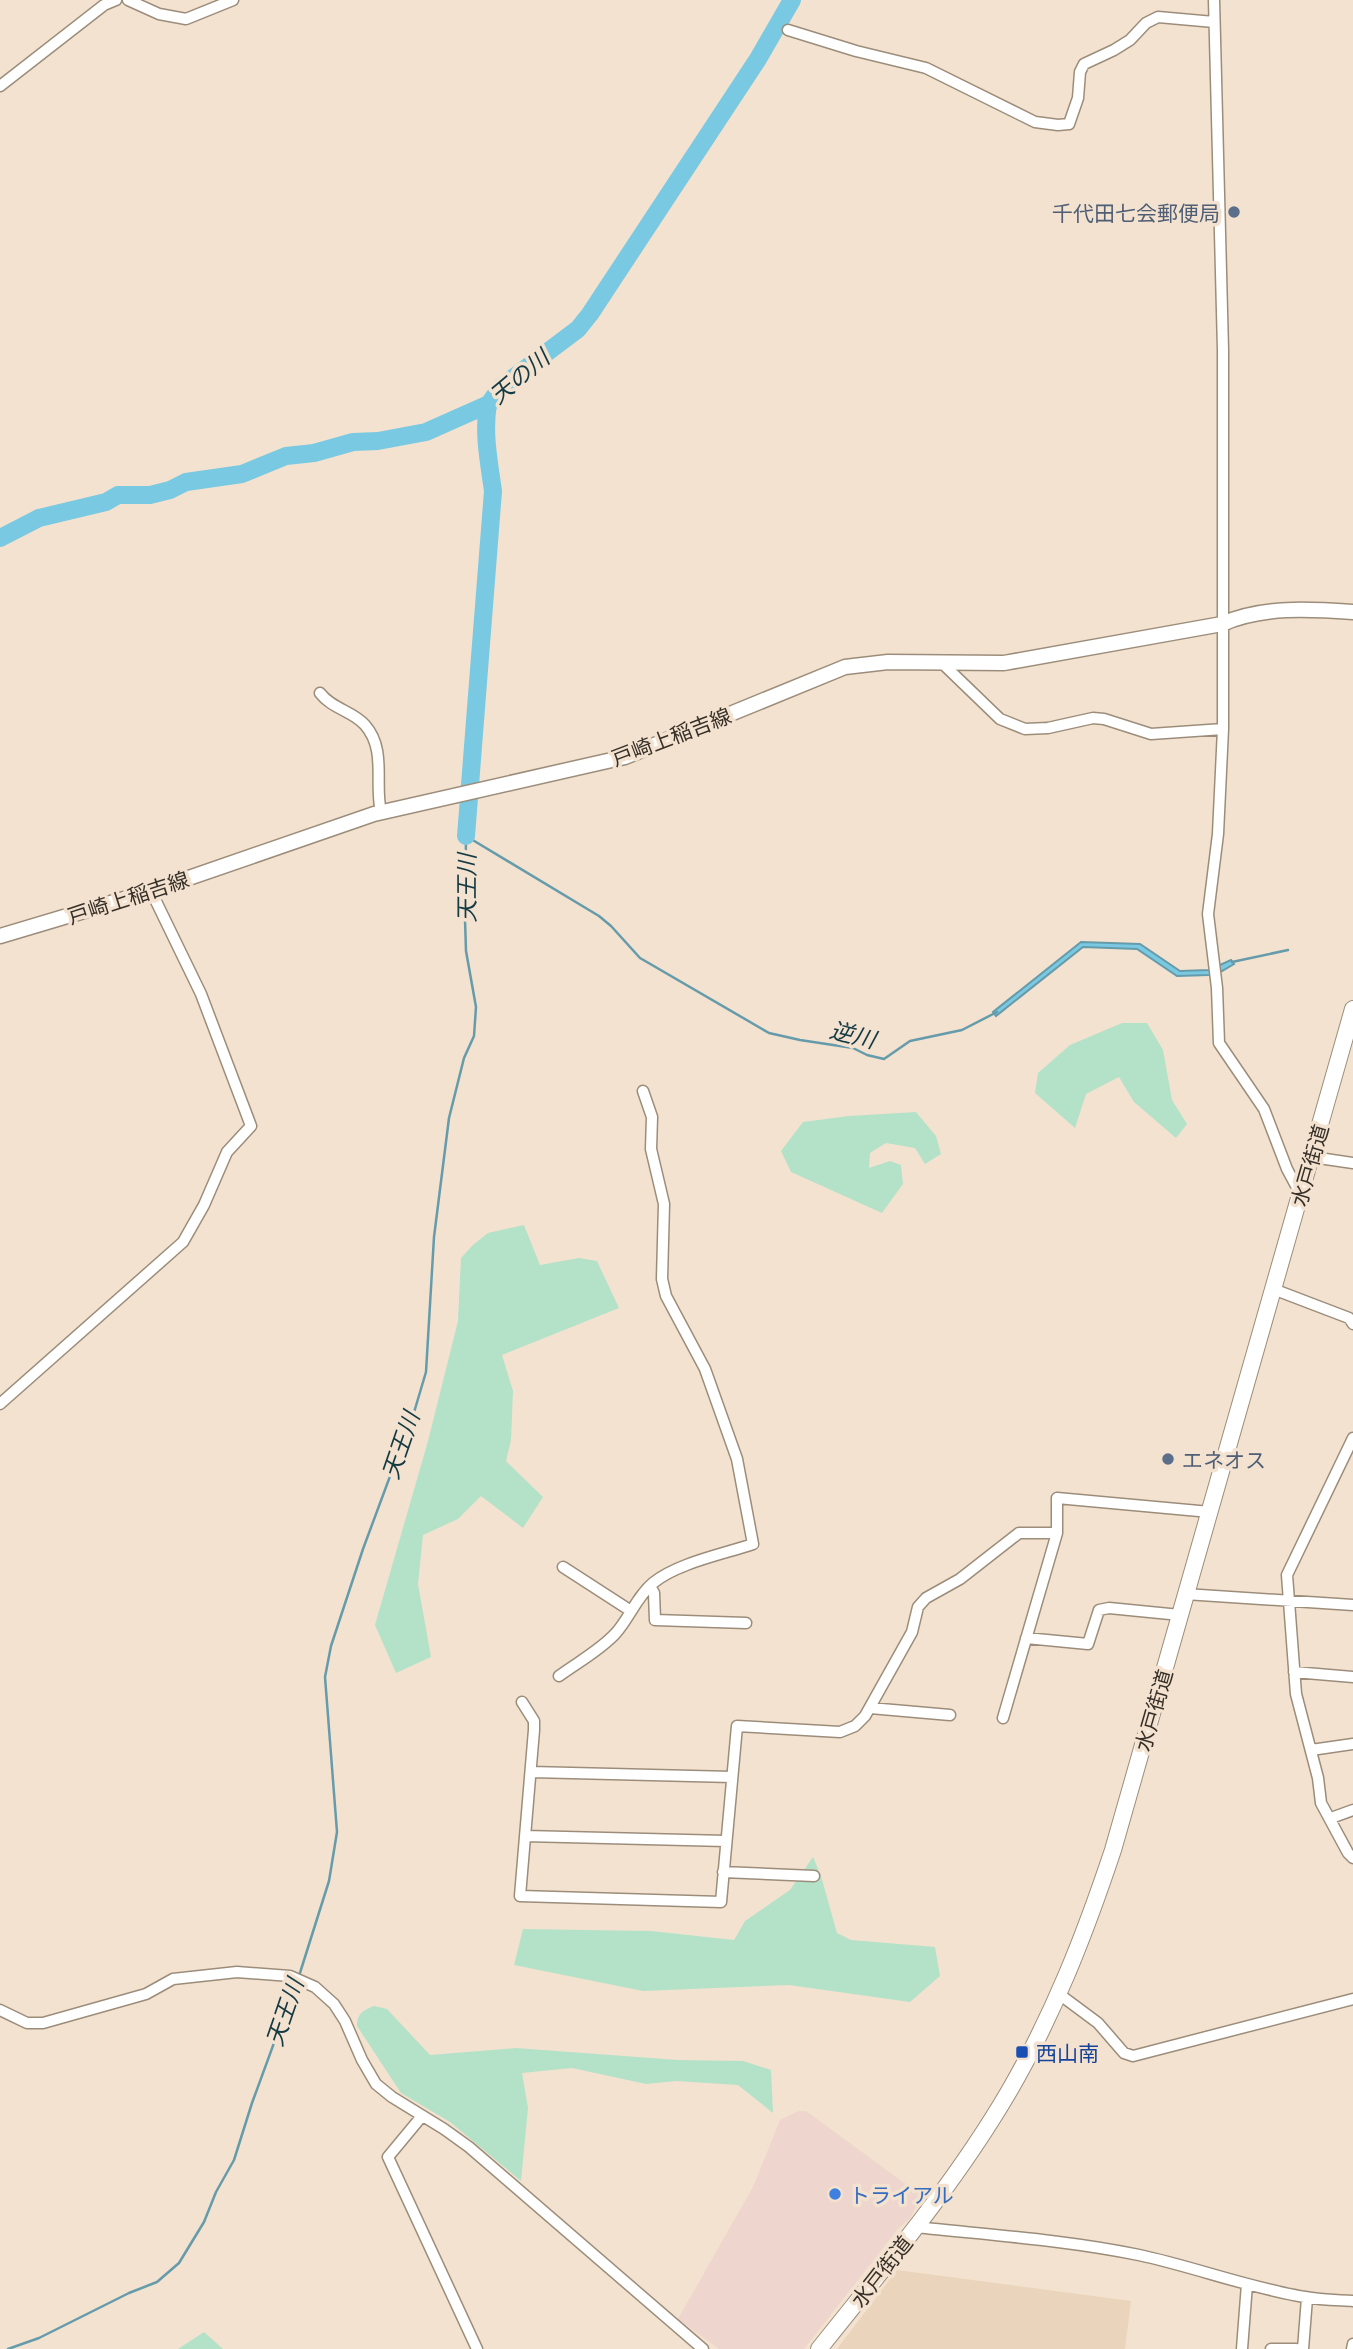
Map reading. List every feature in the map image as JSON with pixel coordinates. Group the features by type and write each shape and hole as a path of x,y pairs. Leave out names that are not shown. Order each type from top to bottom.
{"highway":[{"name":"水戸街道","path":"820,2349 955,2175 1008,2093 1059,1994 1096,1902 1114,1850 1353,1009"}],"main road":[{"name":"戸崎上稲吉線","path":"0,936 151,891 381,812 625,757 845,667 888,662 989,664 1027,660 1223,624 1257,613 1316,610 1353,612"}],"street":[{"path":"0,86 104,5 116,0"},
{"path":"128,0 159,14 186,19 233,0"},
{"path":"1214,0 1222,336 1223,729 1218,834 1208,923 1219,1043 1264,1109 1287,1170 1301,1195"},
{"path":"788,30 856,51 926,68 1035,122 1058,125 1069,124 1078,98 1080,72 1084,64 1114,50 1146,23 1158,17 1214,22"},
{"path":"943,664 1000,719 1016,727 1032,730 1093,718 1151,734 1223,729"},
{"path":"320,693 326,700 357,718 374,737 381,812"},
{"path":"0,1404 183,1242 204,1205 227,1152 251,1126 201,993 151,891"},
{"path":"559,1676 604,1645 617,1632 650,1586 663,1576 681,1567 753,1544 737,1459 705,1369 667,1296 662,1279 664,1204 651,1149 652,1117 643,1091"},
{"path":"1311,1157 1353,1163"},
{"path":"1273,1289 1349,1318 1353,1324"},
{"path":"1353,1438 1287,1575 1294,1672 1300,1712 1311,1750 1321,1803 1353,1858"},
{"path":"1003,1718 1057,1533 1057,1497 1210,1513"},
{"path":"522,1702 534,1721 520,1896 721,1902 737,1726 840,1732 855,1726 866,1716 912,1632 918,1607 926,1598 960,1580 1019,1533 1057,1533"},
{"path":"563,1567 631,1611"},
{"path":"650,1586 654,1593 655,1620 746,1623"},
{"path":"1185,1594 1353,1605"},
{"path":"1027,1638 1088,1644 1099,1610 1109,1608 1180,1615"},
{"path":"1294,1672 1353,1677"},
{"path":"870,1708 950,1716"},
{"path":"1311,1750 1353,1744"},
{"path":"531,1772 732,1777"},
{"path":"1331,1818 1353,1810"},
{"path":"525,1836 726,1841"},
{"path":"723,1872 814,1876"},
{"path":"0,2010 27,2023 43,2023 146,1994 173,1979 237,1972 295,1978 326,1995 334,2004 376,2084 469,2147 703,2349"},
{"path":"1059,1994 1098,2023 1124,2053 1133,2056 1353,1999"},
{"path":"422,2116 388,2157 477,2349"},
{"path":"916,2227 1038,2240 1138,2255 1307,2298 1353,2301"},
{"path":"1242,2349 1247,2284"},
{"path":"1303,2349 1307,2298"},
{"path":"1271,2349 1296,2349"}],"shaded area":[{"path":"799,2111 806,2111 922,2196 910,2218 898,2229 804,2349 719,2349 678,2319 753,2187 780,2120"},
{"path":"897,2270 1131,2301 1125,2349 837,2349"}],"green space":[{"path":"1122,1023 1147,1023 1163,1050 1172,1100 1187,1124 1176,1138 1134,1102 1119,1077 1086,1094 1075,1128 1035,1093 1038,1073 1070,1045"},
{"path":"916,1112 936,1136 941,1154 925,1164 915,1148 886,1143 870,1153 869,1168 890,1161 901,1165 903,1184 882,1213 791,1172 781,1151 803,1122"},
{"path":"524,1225 540,1265 579,1258 597,1261 619,1308 502,1355 513,1391 511,1440 506,1461 543,1497 523,1528 481,1496 458,1519 423,1535 418,1584 431,1657 396,1673 375,1625 428,1441 458,1321 461,1258 488,1233"},
{"path":"813,1857 837,1933 851,1940 935,1947 940,1976 910,2002 789,1985 643,1991 514,1965 523,1929 651,1931 734,1940 745,1921 790,1890"},
{"path":"374,2006 387,2009 430,2055 516,2048 678,2060 743,2061 771,2070 773,2113 738,2085 676,2081 646,2084 572,2068 522,2073 528,2108 521,2181 450,2122 401,2093 357,2026 362,2013"},
{"path":"204,2332 223,2349 178,2349"}],"water":[{"path":"1081,942 1140,944 1180,971 1209,970 1231,960 1234,964 1209,975 1177,976 1137,949 1083,947 996,1016 993,1012"}],"waterway":[{"name":"天王川","path":"0,538 39,518 106,502 118,495 150,495 186,482 242,474 286,456 314,453 353,442 378,441 426,432 489,404 501,387 578,329 590,314 758,59 792,0"},
{"name":"天王川","path":"466,836 493,491 486,437 488,404"},
{"name":"天王川","path":"299,1976 329,1881 337,1832 325,1677 331,1646 426,1372 434,1237 449,1118 464,1058 474,1036 476,1007 466,951 466,836 599,916 640,958 769,1033 853,1048 884,1059 910,1041 962,1030 997,1012"},
{"name":"逆川","path":"1232,962 1288,950"},
{"name":"天王川","path":"8,2349 39,2338 157,2282 179,2263 204,2222 216,2192 234,2160 296,1983"}],"place":[{"name":"千代田七会郵便局","path":"1234,212"},
{"name":"エネオス","path":"1168,1459"},
{"name":"西山南","path":"1022,2052"},
{"name":"トライアル","path":"835,2194"}],"water label":[{"name":"天の川","path":"519,376"}]}
